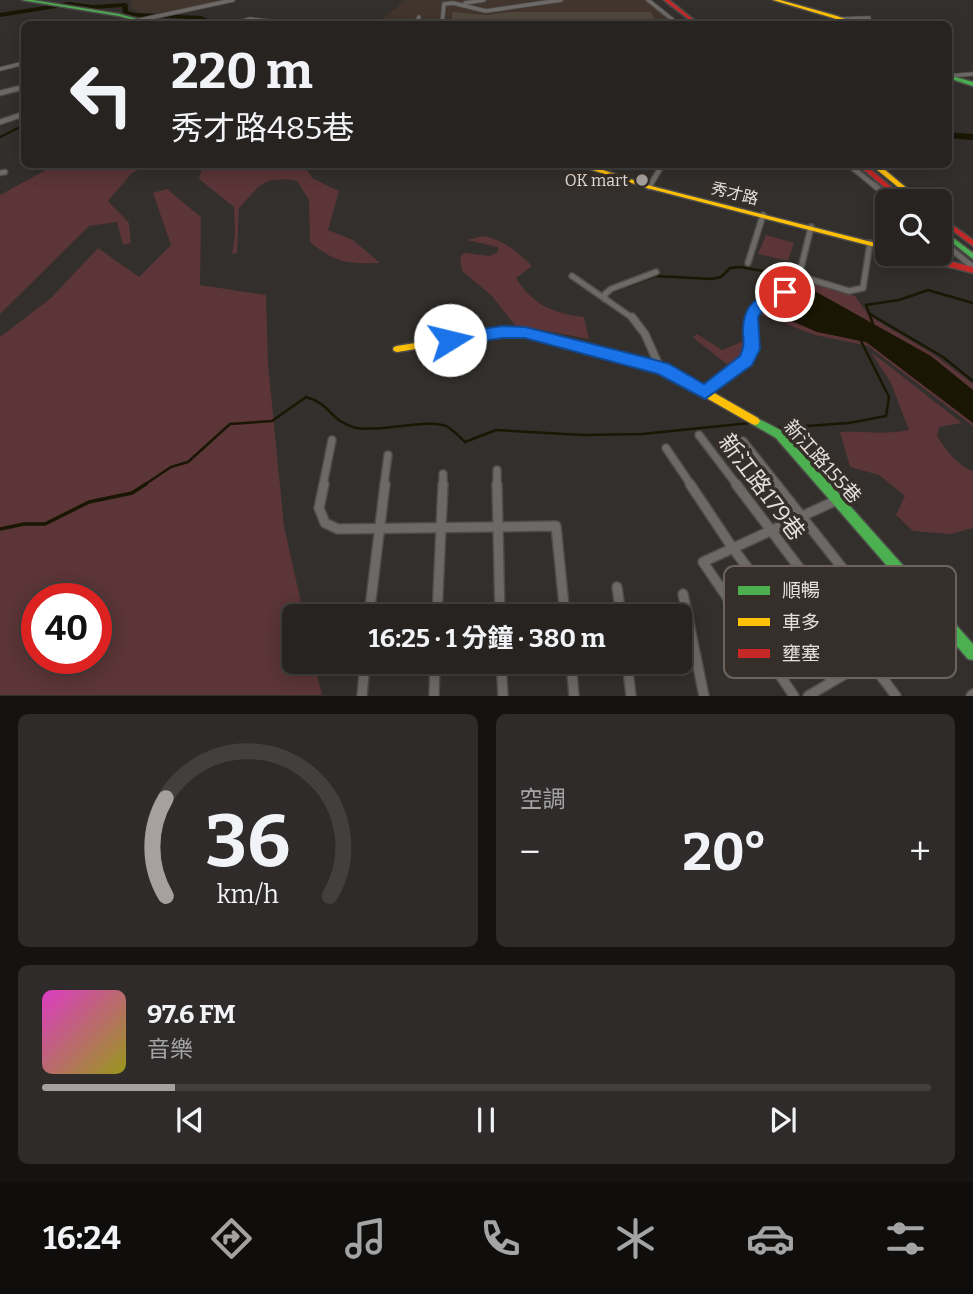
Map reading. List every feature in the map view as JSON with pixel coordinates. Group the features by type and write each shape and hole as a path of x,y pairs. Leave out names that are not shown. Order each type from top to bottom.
{"main road":[{"path":"24,0 143,21"},
{"path":"657,0 683,21"},
{"path":"666,0 693,21"},
{"path":"775,0 838,21"},
{"path":"952,77 973,85"},
{"name":"秀才路","path":"590,168 649,187 875,244"},
{"path":"865,168 890,189"},
{"path":"878,168 904,189"},
{"path":"952,227 973,244"},
{"path":"952,240 973,257"},
{"path":"952,264 973,269"},
{"name":"新江路155巷","path":"397,349 502,332 525,332 572,342 660,368 780,435 835,501 895,566"},
{"name":"新江路155巷","path":"956,634 973,654"}],"street":[{"path":"140,20 233,0"},
{"path":"442,21 444,4 484,0"},
{"path":"461,4 486,11 561,0"},
{"path":"648,0 674,21"},
{"path":"417,21 419,17"},
{"path":"848,21 869,18"},
{"path":"241,21 267,21"},
{"path":"0,69 21,64"},
{"path":"952,76 973,74"},
{"path":"0,93 21,88"},
{"path":"0,122 21,115"},
{"path":"649,187 661,168"},
{"path":"853,168 878,189"},
{"path":"748,263 763,215"},
{"path":"705,392 746,360 752,349 750,316 760,303 785,292 798,278 811,227"},
{"path":"798,278 812,279 849,291 863,288 870,243"},
{"path":"952,251 973,269"},
{"path":"605,299 605,294 611,289 656,272"},
{"path":"572,276 605,299 624,308 641,324 649,336 660,368"},
{"name":"新江路179巷","path":"699,435 798,566"},
{"path":"332,440 319,508 325,523 338,528 377,530 555,526 564,604"},
{"path":"743,441 840,566"},
{"path":"666,448 747,566"},
{"path":"370,604 388,455"},
{"path":"497,470 500,604"},
{"path":"437,604 443,474"},
{"path":"724,593 703,562 835,501"},
{"path":"617,587 619,604"},
{"path":"684,594 704,695"},
{"path":"692,656 696,656"},
{"path":"362,695 364,674"},
{"path":"434,695 435,674"},
{"path":"502,674 503,695"},
{"path":"572,674 575,695"},
{"path":"628,674 631,695"},
{"path":"782,678 794,695"},
{"path":"808,695 837,678"},
{"name":"新江路179巷","path":"884,678 895,695"}],"shaded area":[{"path":"131,0 229,0 147,14 131,8"},
{"path":"405,0 646,0 672,21 380,21"},
{"path":"50,168 143,168 132,173 108,201 129,223 131,243 123,245 117,222 89,226 0,314 0,195"},
{"path":"202,168 306,168 312,178 339,191 328,230 353,240 380,263 342,261 310,242 309,200 297,181 285,180 264,184 239,208 237,253 232,254 235,235 234,207 199,179"},
{"path":"167,189 201,217 200,285 266,295 268,364 284,526 301,604 282,604 282,674 317,674 322,695 0,695 0,337 51,298 98,248 139,277 171,245 153,193"},
{"path":"766,235 794,243 788,261 758,254"},
{"path":"483,236 509,247 532,266 516,278 522,287 545,306 584,317 589,339 515,325 491,295 462,271 460,257 464,253 490,256 498,252 498,247 467,240"},
{"path":"803,283 813,283 855,296 869,316 933,354 973,384 973,426 868,346 815,335 756,313 766,304"},
{"path":"811,289 931,356 973,390 973,423 866,342 817,332 773,313"},
{"path":"697,334 722,350 746,340 747,349 728,365 693,337"},
{"path":"871,352 962,423 939,427 937,436 957,461 973,471 973,528 951,534 913,531 896,515 905,496 879,475 850,467 840,432 883,433 909,430 891,383"}],"building":[{"path":"453,12 486,15 511,12 651,12 655,21 451,21"}],"waterway":[{"path":"0,15 69,4 93,7 125,5 125,12 135,15 201,18 208,21"},
{"path":"0,137 21,126"},
{"path":"952,135 973,137"},
{"path":"614,291 655,276 712,279 721,277 730,268 740,267 791,276 809,294"},
{"path":"871,326 873,324 866,305 899,300 928,290 973,303"},
{"path":"870,314 943,357 973,381"},
{"path":"778,428 849,423 886,416 889,397 860,339"},
{"path":"144,485 171,467 188,462 230,424 272,421 306,397 321,404 340,421 356,428 440,424 448,427 465,442 496,430 582,435 642,434 750,423"},
{"path":"0,529 24,524 45,524 89,502 132,493 146,484"}],"traffic: fast":[{"path":"24,0 142,21"},
{"path":"952,77 973,84"},
{"path":"952,240 973,257"},
{"path":"755,421 780,435 895,566"},
{"path":"956,635 973,654"}],"traffic: slow":[{"path":"775,0 843,21"},
{"path":"590,168 649,187 875,245"},
{"path":"878,168 904,189"},
{"path":"397,349 502,332 525,333 572,343 664,369 755,421"}],"traffic: jam":[{"path":"666,0 693,21"},
{"path":"865,168 890,189"},
{"path":"952,227 973,244"},
{"path":"952,265 973,270"}],"place":[{"name":"OK mart","path":"642,180"}],"route":[{"path":"450,340 502,332 525,332 572,342 648,364 663,369 705,392 746,360 752,349 750,316 760,303 785,292"}]}
